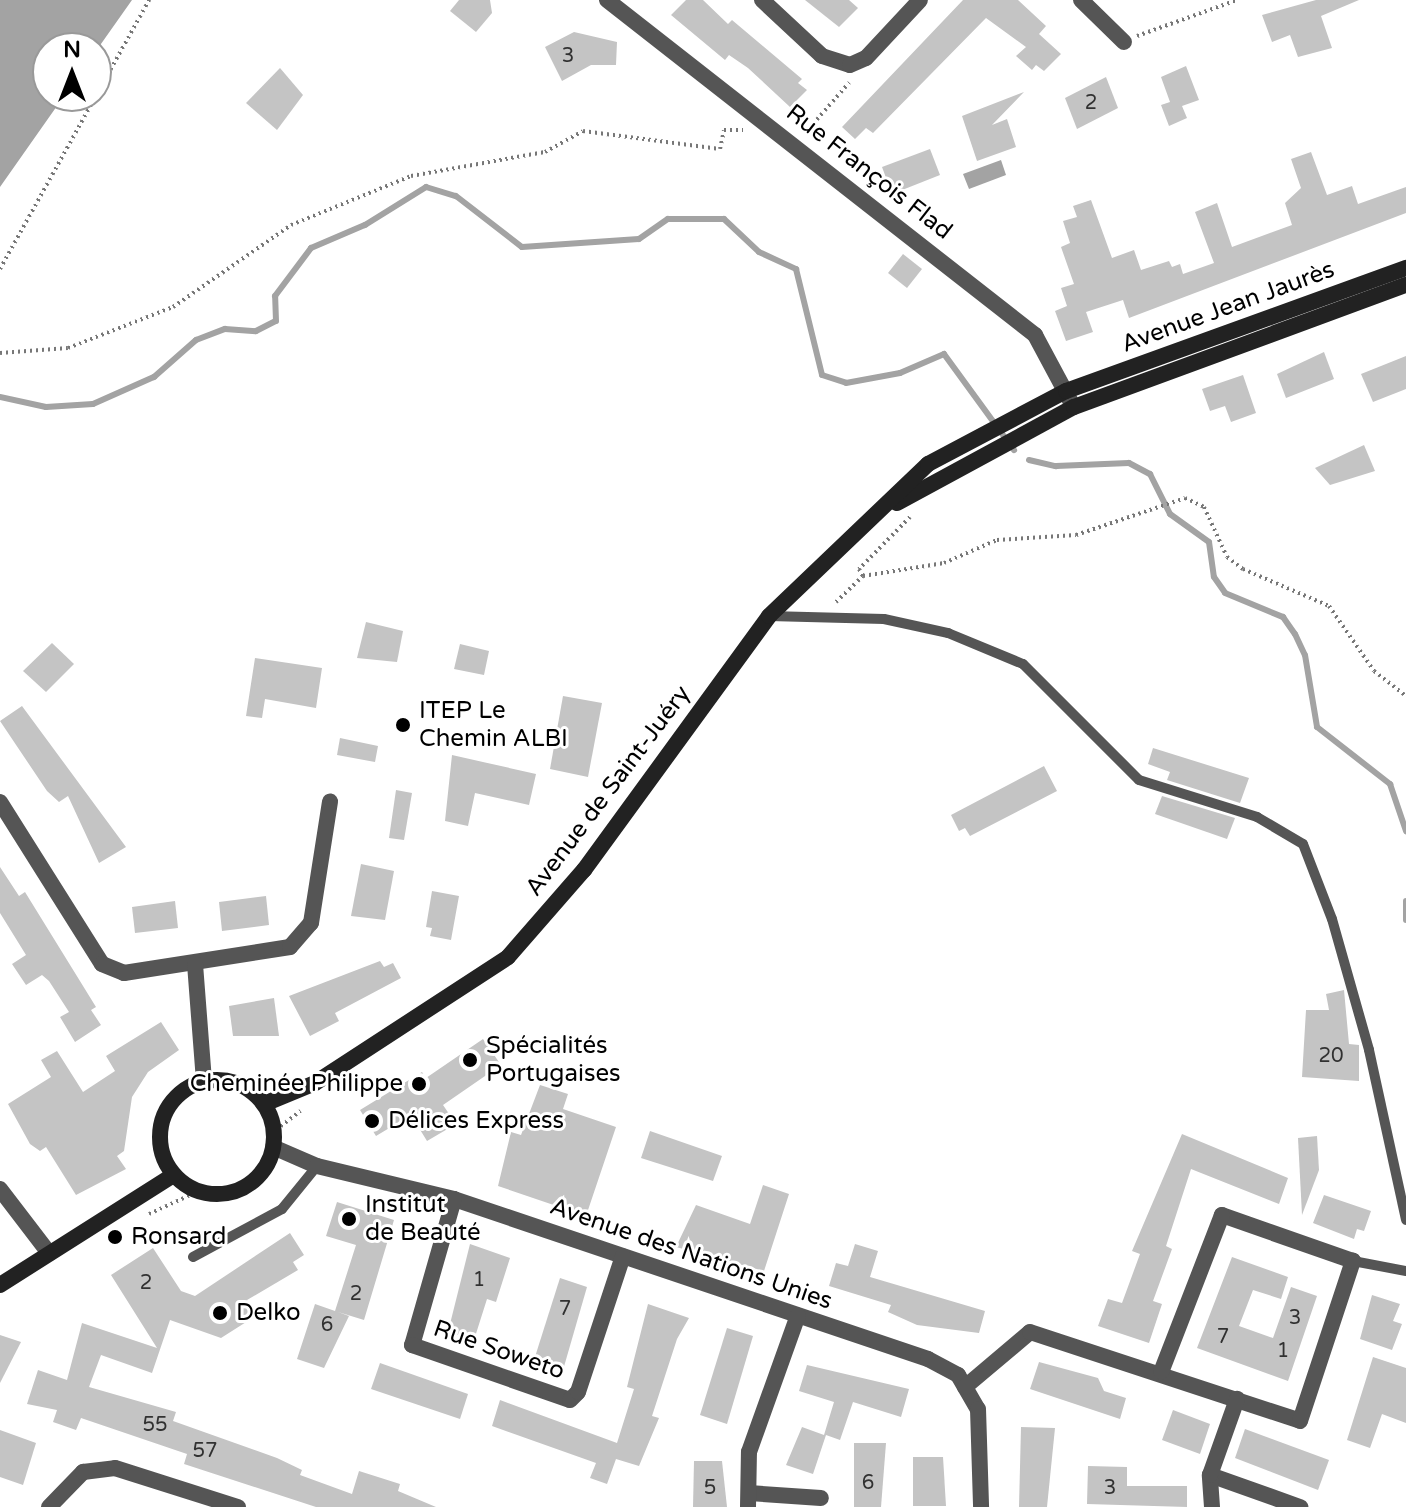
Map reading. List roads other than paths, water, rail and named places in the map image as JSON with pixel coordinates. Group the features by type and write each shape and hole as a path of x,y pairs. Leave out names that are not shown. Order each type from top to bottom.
{"main road":[{"name":"Avenue Jean Jaurès","path":"1070,399 1406,268"},
{"name":"Avenue Jean Jaurès","path":"1070,399 1406,285"},
{"name":"Avenue de Saint-Juéry","path":"264,1104 315,1083 508,957 584,870 769,616 928,464 990,440 1070,399"},
{"path":"204,1081 237,1083 264,1104 273,1147 256,1179 241,1190 204,1193 173,1175 163,1158 161,1119 185,1088 204,1081"},
{"path":"0,1285 173,1175"}],"street":[{"name":"Rue François Flad","path":"607,0 795,144 1035,335 1070,399"},
{"path":"762,0 822,56 850,65 866,58 920,0"},
{"path":"1081,0 1124,42"},
{"path":"0,802 102,964 124,973 290,947 311,923 330,801"},
{"path":"195,964 204,1081"},
{"name":"Avenue des Nations Unies","path":"273,1147 317,1166 454,1199 928,1359 958,1375 965,1387"},
{"path":"0,1189 49,1253"},
{"name":"Rue Soweto","path":"454,1199 412,1345 570,1400 578,1392 623,1256"},
{"path":"981,1507 978,1409 965,1387 1030,1332 1161,1372 1300,1421 1353,1261 1222,1215 1161,1372"},
{"path":"798,1315 749,1452 748,1500 821,1498"},
{"path":"1212,1507 1210,1475 1237,1399"},
{"path":"49,1507 83,1472 115,1468 238,1507"},
{"path":"1210,1475 1300,1507"}],"lane":[{"path":"769,616 884,619 948,633 1023,664 1139,780 1257,817 1303,844 1332,919 1406,1220"},
{"path":"193,1257 282,1209 317,1166"},
{"path":"1353,1261 1406,1271"}],"waterway":[{"path":"0,397 46,407 93,404 154,377 196,340 225,329 256,331 276,321 275,296 311,248 365,225 426,187 456,196 522,247 639,239 668,219 724,219 759,252 796,269 822,375 846,383 900,373 944,354 1014,450"},
{"path":"1029,460 1056,466 1129,463 1150,474 1170,514 1209,542 1214,577 1225,593 1283,617 1305,655 1317,727 1390,784 1406,831"},
{"path":"1406,901 1406,920"}],"place":[{"name":"ITEP Le Chemin ALBI","path":"403,725"},
{"name":"Spécialités Portugaises","path":"470,1060"},
{"name":"Cheminée Philippe","path":"419,1084"},
{"name":"Délices Express","path":"372,1121"},
{"name":"Institut de Beauté","path":"349,1219"},
{"name":"Ronsard","path":"115,1237"},
{"name":"Delko","path":"220,1313"}]}
